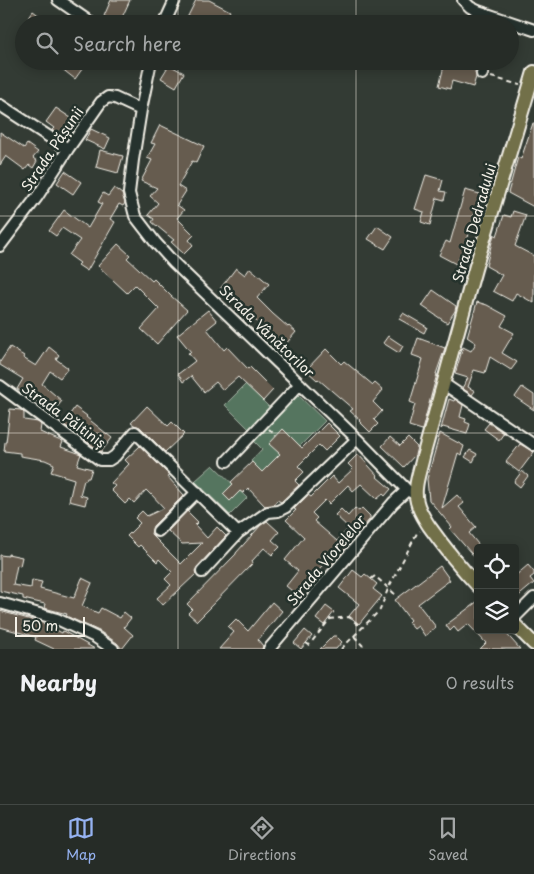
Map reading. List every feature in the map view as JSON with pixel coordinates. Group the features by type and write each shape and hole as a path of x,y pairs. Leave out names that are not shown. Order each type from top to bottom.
{"main road":[{"name":"Strada Dedradului","path":"411,492 423,457 475,269 532,79"},
{"name":"Strada Vânătorilor","path":"411,492 420,512 434,534 474,582"},
{"path":"519,629 534,644"}],"street":[{"path":"58,0 80,15"},
{"path":"168,15 175,0"},
{"path":"462,0 484,15"},
{"path":"519,26 534,30"},
{"name":"Strada Vânătorilor","path":"148,70 129,193 136,216 155,242 174,263 411,492"},
{"path":"482,74 483,70"},
{"name":"Strada Pășunii","path":"0,246 37,197 101,102 108,97 115,98 141,110"},
{"path":"0,105 68,149"},
{"path":"226,461 300,384"},
{"path":"444,384 534,445"},
{"name":"Strada Păltiniș","path":"0,386 100,460 109,460 116,456 135,432 238,533"},
{"path":"202,572 238,533 268,512 278,511 286,507 357,439"},
{"path":"158,531 196,492"},
{"name":"Strada Viorelelor","path":"268,649 393,502 411,492"},
{"path":"519,613 534,598"},
{"path":"0,602 57,619 95,637 113,649"}],"path":[{"path":"482,74 532,79"},
{"path":"341,649 380,610 388,589 417,533 422,530"},
{"path":"371,579 375,576 398,597"},
{"path":"306,643 309,645 330,620 349,617 362,628"},
{"path":"354,636 363,646"}],"green space":[{"path":"246,384 270,408 249,429 225,405"},
{"path":"297,394 325,421 268,478 251,461 262,449 252,439"},
{"path":"213,465 247,498 230,515 195,481"}],"building":[{"path":"111,0 130,0 123,15 104,15"},
{"path":"196,0 209,0 230,11 228,15 188,15"},
{"path":"33,11 39,15 30,15"},
{"path":"64,70 81,70 75,79"},
{"path":"166,70 178,70 184,73 176,87 161,78"},
{"path":"443,70 476,70 473,87 452,81 450,89 439,86"},
{"path":"56,108 77,122 65,139 52,130 54,128 46,122"},
{"path":"533,123 534,207 508,193 518,157 521,159"},
{"path":"160,125 204,146 196,163 192,161 178,186 186,191 177,205 184,210 177,218 194,235 189,240 193,245 184,254 171,242 174,240 152,222 154,219 148,215 158,203 150,196 157,188 141,181 152,160 147,158 155,144 151,143"},
{"path":"91,129 110,138 105,149 85,140"},
{"path":"0,132 24,148 27,144 38,152 33,158 37,161 33,168 29,165 25,170 6,156 0,165"},
{"path":"100,150 123,156 118,173 96,167"},
{"path":"65,171 81,182 73,194 57,183"},
{"path":"426,175 443,180 440,191 446,192 444,200 437,198 430,225 421,222 424,212 415,209"},
{"path":"114,188 122,194 125,203 123,206 119,204 110,219 115,222 87,271 69,255 80,240 62,228 56,236 49,231 64,210 88,228 102,204 98,202 103,193 108,196"},
{"path":"465,190 480,194 465,248 456,264 439,255 446,241 450,243"},
{"path":"513,211 526,215 515,246 534,256 534,303 516,293 512,301 493,291 502,275 486,266 494,234 497,236 504,215 511,217"},
{"path":"377,226 393,237 385,249 368,239"},
{"path":"118,244 130,255 127,258 152,281 154,279 187,310 157,344 141,329 159,309 135,285 127,293 98,266"},
{"path":"236,268 245,275 250,268 269,284 257,298 273,314 296,332 285,345 261,326 251,316 253,315 220,289"},
{"path":"433,290 456,306 447,323 422,306"},
{"path":"477,302 487,305 507,316 501,326 514,333 502,353 517,362 511,370 490,357 485,373 474,370 468,387 475,391 472,395 462,388 468,378 455,374 463,347 471,351 476,343 467,337"},
{"path":"208,310 217,321 207,329 224,350 227,347 248,369 250,367 273,390 263,401 238,377 223,390 216,382 204,392 191,376 183,382 178,374 195,361 188,353 191,352 177,335"},
{"path":"403,313 427,327 424,333 399,319"},
{"path":"388,336 403,346 399,353 383,343"},
{"path":"418,338 445,348 436,374 422,430 409,426 415,404 410,402 423,359 412,355"},
{"path":"10,347 36,366 49,347 59,355 56,359 68,368 60,378 50,371 42,384 62,401 53,412 17,389 23,379 0,365"},
{"path":"326,349 341,364 344,361 373,385 375,383 383,390 373,402 382,411 374,420 378,424 370,432 350,411 353,409 306,370"},
{"path":"522,387 534,395 534,410 515,397"},
{"path":"449,399 454,401 455,399 463,405 460,417 466,419 465,422 470,424 467,434 443,427 441,429"},
{"path":"147,406 168,426 172,422 184,434 165,452 140,427 131,423"},
{"path":"75,407 112,438 101,452 63,424"},
{"path":"10,409 21,410 24,413 24,420 38,422 41,425 40,432 63,442 61,447 81,454 77,465 92,469 89,478 84,480 80,495 87,497 85,505 69,501 74,479 51,472 54,464 45,460 20,456 20,453 4,451"},
{"path":"327,423 340,436 325,451 319,445 298,466 304,472 295,481 299,485 281,502 277,500 273,505 265,506 248,488 243,493 240,491 230,501 223,494 233,484 231,482 252,462 262,472 280,454 269,444 283,429 302,448"},
{"path":"489,423 504,433 499,440 484,429"},
{"path":"440,433 464,446 461,455 458,453 442,508 457,495 464,503 459,507 476,527 469,533 478,544 474,544 474,556 450,529 452,527 429,500 427,479"},
{"path":"390,437 400,446 408,438 417,447 415,455 404,467 382,446"},
{"path":"520,444 534,452 519,472 506,462"},
{"path":"140,446 169,475 168,477 184,495 153,526 151,534 181,564 202,543 182,544 168,531 187,511 198,522 195,525 207,538 217,527 226,536 197,567 196,574 163,605 157,598 171,585 165,579 172,572 159,559 157,562 140,545 138,547 127,536 140,523 135,518 142,511 147,516 164,508 146,490 134,503 130,499 125,504 111,490 115,486 111,483 129,464 125,460"},
{"path":"470,450 477,454 473,462 465,457"},
{"path":"358,454 377,477 391,489 385,496 383,494 377,499 361,484 353,491 348,485 329,504 325,500 312,513 317,518 314,521 337,541 349,528 335,515 341,509 348,516 355,508 359,511 362,508 370,516 370,519 354,537 349,538 348,546 331,565 326,561 297,595 286,586 298,571 285,560 304,537 286,520 308,495 311,497 332,476 338,483 353,469 348,464"},
{"path":"522,471 528,476 520,487 514,482"},
{"path":"267,521 279,532 272,540 280,547 272,555 264,548 252,561 253,563 197,621 188,613 192,609 187,604 236,554 261,525"},
{"path":"8,554 22,557 20,566 17,565 13,585 31,588 32,580 42,582 40,589 74,598 82,578 92,583 82,606 98,613 101,608 120,618 124,612 131,618 124,627 133,635 122,649 117,643 99,631 66,616 67,614 44,608 45,604 23,599 23,596 0,591 0,555 8,556"},
{"path":"528,565 534,572 534,575 530,578 534,583 519,596 519,589 519,573"},
{"path":"440,566 450,580 418,604 436,627 425,636 418,626 414,629 408,622 410,620 395,600"},
{"path":"353,570 362,577 365,574 377,584 373,589 382,596 359,624 349,616 359,604 339,588"},
{"path":"272,602 282,611 258,640 263,646 262,649 219,649 234,632 228,627 236,619 248,631"},
{"path":"474,604 474,630 468,624 458,632 454,627 450,631 446,625"},
{"path":"326,606 334,612 324,625 316,619"},
{"path":"0,611 43,623 62,633 63,631 95,649 54,649 35,640 36,637 0,627"},
{"path":"305,630 312,636 301,649 294,643"},
{"path":"477,634 507,634 520,649 480,649 486,643"},
{"path":"333,636 336,636 342,642 336,649 320,649"}]}
